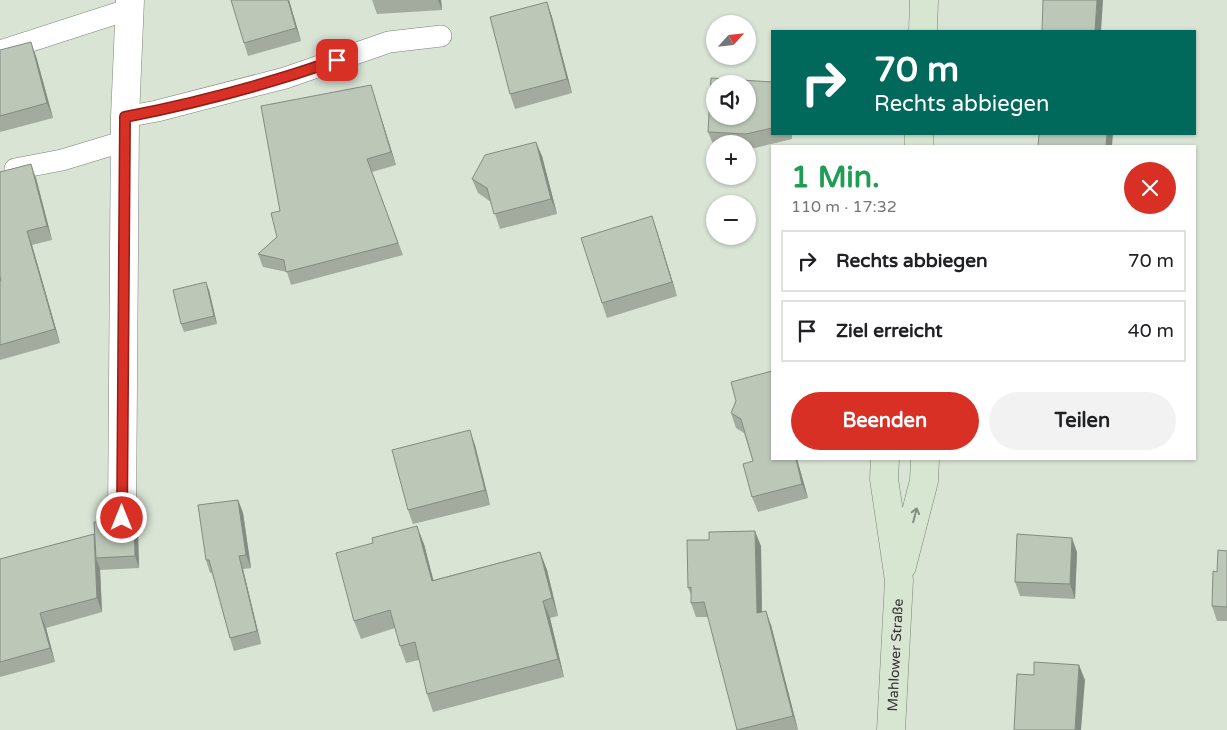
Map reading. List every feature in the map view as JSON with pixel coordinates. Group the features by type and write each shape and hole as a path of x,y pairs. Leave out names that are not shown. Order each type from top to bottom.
{"main road":[{"path":"923,30 924,0"},
{"name":"Mahlower Straße","path":"885,460 884,479 899,580"},
{"name":"Mahlower Straße","path":"891,730 899,580 924,481 925,460"}],"street":[{"path":"122,518 125,129 130,5"}],"lane":[{"path":"0,51 130,5"},
{"path":"15,169 62,160 157,111 285,78 389,42 441,36"}],"building":[{"path":"231,0 288,0 296,28 244,43"},
{"path":"1043,0 1097,0 1095,30 1042,30"},
{"path":"547,2 567,79 510,94 490,17"},
{"path":"31,42 47,103 0,116 0,50"},
{"path":"756,81 771,82 771,128 746,134 708,132 708,125 756,125"},
{"path":"371,85 391,152 367,159 398,243 286,272 284,260 258,254 277,237 271,213 280,211 261,106"},
{"path":"1039,135 1107,135 1106,145 1038,145"},
{"path":"536,142 551,199 494,214 487,188 472,179 485,155"},
{"path":"31,164 47,226 27,231 55,329 0,345 0,172"},
{"path":"652,216 672,282 602,303 581,238"},
{"path":"206,282 214,316 181,324 173,290"},
{"path":"771,371 771,460 796,460 802,484 752,497 743,464 753,461 741,419 731,413 736,401 731,382"},
{"path":"470,430 485,490 408,510 392,450"},
{"path":"238,500 246,555 239,556 257,631 230,638 209,560 206,560 198,505"},
{"path":"134,520 135,556 96,558 94,522"},
{"path":"417,526 432,581 540,552 552,598 543,601 558,659 427,694 415,642 400,646 390,610 354,621 336,553 373,543 372,538"},
{"path":"755,531 757,613 766,611 793,716 737,730 704,602 691,603 691,587 688,588 687,540 709,540 709,532"},
{"path":"94,534 97,598 40,613 50,648 0,662 0,559"},
{"path":"1017,534 1072,538 1070,584 1015,582"},
{"path":"1218,550 1227,551 1227,607 1212,606 1213,571 1217,572"},
{"path":"1034,662 1079,665 1075,730 1014,730 1017,674 1034,675"}],"route":[{"path":"122,518 125,117 157,111 285,78 337,60"}]}
